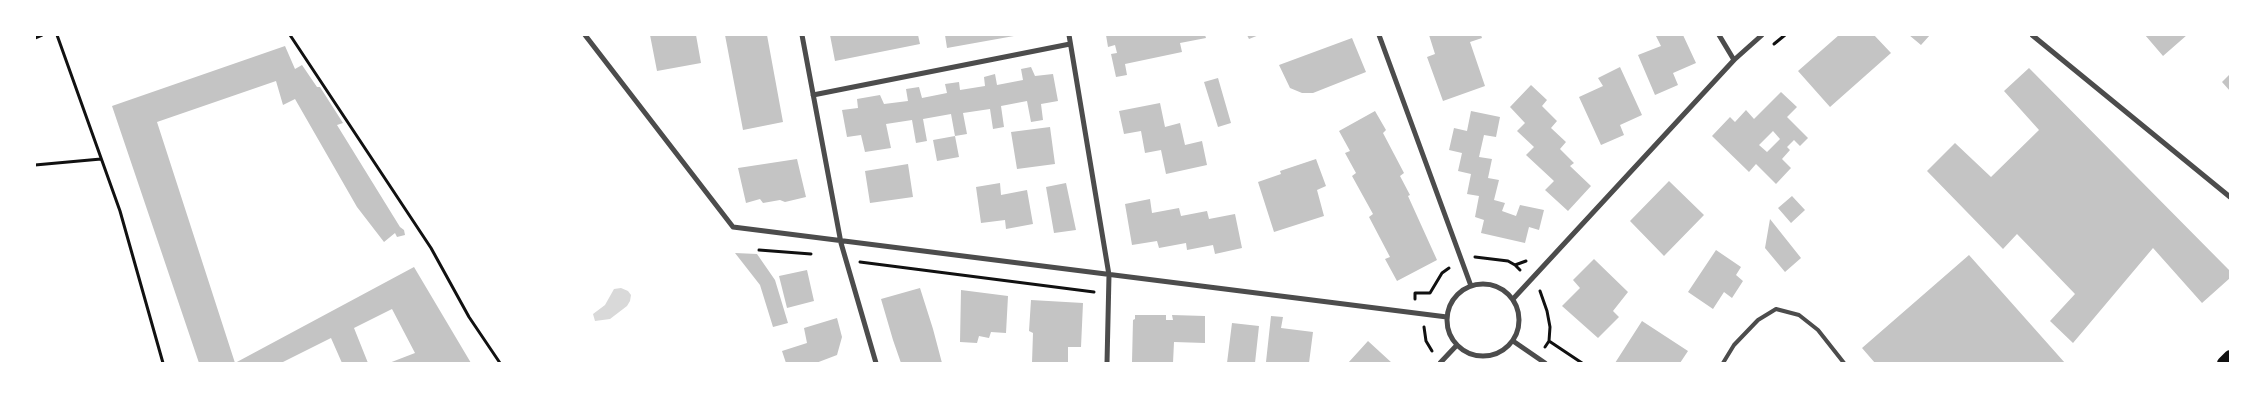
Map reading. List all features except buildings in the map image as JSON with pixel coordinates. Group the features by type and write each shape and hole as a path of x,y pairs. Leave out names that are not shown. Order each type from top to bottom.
{"main road":[{"path":"2222,363 2230,356"}],"street":[{"path":"585,35 733,228 1447,317"},
{"path":"802,35 842,243 876,363"},
{"path":"1068,35 1110,275 1107,363"},
{"path":"1379,35 1470,286"},
{"path":"1719,35 1734,60"},
{"path":"1513,299 1734,60 1762,35"},
{"path":"2033,35 2230,196"},
{"path":"813,95 1070,44"},
{"path":"1482,283 1494,285 1505,290 1513,299 1518,308 1520,320 1518,331 1513,341 1496,354 1486,356 1475,356 1457,345 1447,328 1447,317 1454,298 1461,290 1482,283"},
{"path":"1513,341 1545,363"},
{"path":"1440,363 1457,345"}],"lane":[{"path":"1723,363 1734,345 1758,320 1776,310 1799,315 1818,330 1844,363"}],"path":[{"path":"35,38 42,35"},
{"path":"57,35 120,211 163,363"},
{"path":"290,35 431,248 470,317 500,363"},
{"path":"35,165 101,159"},
{"path":"759,250 817,254"},
{"path":"858,268 860,261 1098,292"},
{"path":"1538,358 1549,341 1550,327 1539,289"},
{"path":"1549,341 1582,363"}],"shaded area":[{"path":"621,288 628,291 631,295 627,306 610,319 595,321 593,314 605,305 614,289"}]}
